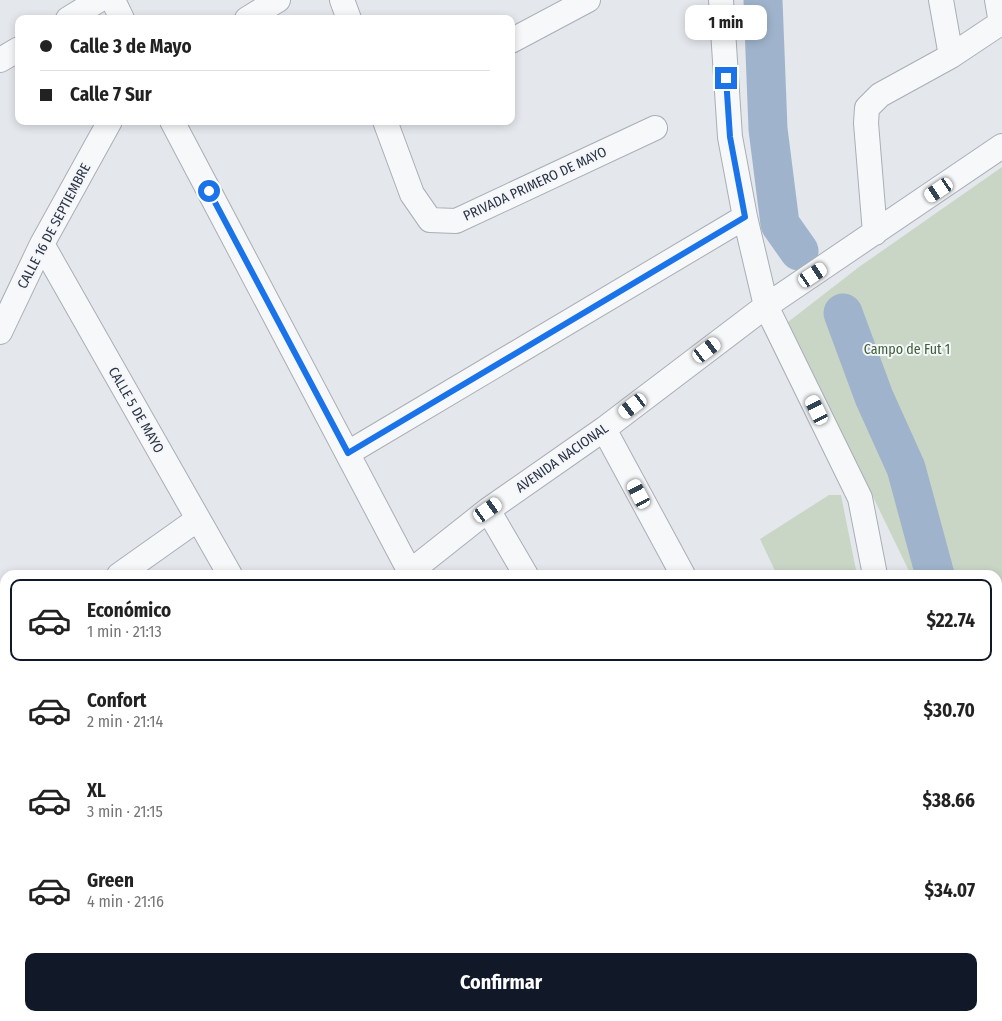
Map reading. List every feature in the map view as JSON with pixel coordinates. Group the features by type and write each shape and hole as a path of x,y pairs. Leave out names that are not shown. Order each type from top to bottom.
{"street":[{"path":"75,15 99,0"},
{"path":"113,0 120,15"},
{"path":"254,15 278,0"},
{"path":"342,0 348,15"},
{"path":"515,39 588,0"},
{"path":"721,0 730,137 745,217 766,306 860,498 874,570"},
{"path":"941,0 951,56"},
{"path":"876,233 866,123 867,108 880,95 951,56 1000,15"},
{"path":"0,60 15,51"},
{"name":"CALLE 16 DE SEPTIEMBRE","path":"0,332 42,244 108,125"},
{"path":"174,125 348,453 406,570"},
{"name":"PRIVADA PRIMERO DE MAYO","path":"386,125 412,194 430,220 456,221 655,128"},
{"name":"AVENIDA NACIONAL","path":"413,570 488,510 604,428 766,306 1002,146"},
{"path":"348,453 745,217"},
{"name":"CALLE 5 DE MAYO","path":"42,244 227,570"},
{"path":"604,428 680,570"},
{"path":"488,510 523,570"},
{"path":"125,570 198,519"}],"green space":[{"name":"Campo de Fut 1","path":"1002,167 1002,570 909,570 788,322 859,267"},
{"path":"829,495 841,495 856,570 775,570 760,539"}],"waterway":[{"path":"763,0 768,129 780,224 799,251"},
{"path":"843,313 874,397 906,468 934,570"}],"route":[{"path":"209,191 348,453 745,217 730,137 726,78"}]}
